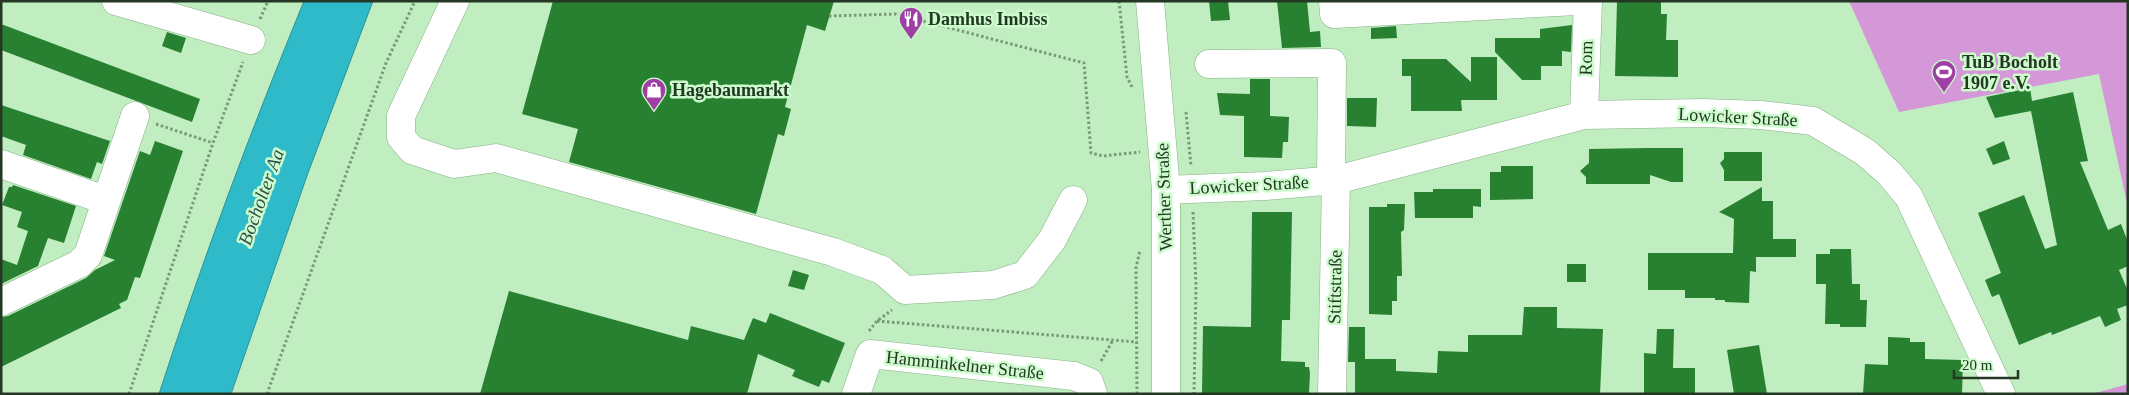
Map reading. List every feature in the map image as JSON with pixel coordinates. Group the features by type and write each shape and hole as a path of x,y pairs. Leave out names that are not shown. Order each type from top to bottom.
{"street":[{"path":"117,1 251,40"},
{"path":"455,1 401,116 401,137 412,150 454,164 496,158 833,252 882,270 905,290 993,285 1025,275 1052,240 1073,200"},
{"name":"Werther Straße","path":"1150,1 1166,190 1166,394"},
{"path":"1333,1 1334,14 1577,1"},
{"name":"Rom","path":"1584,115 1588,1"},
{"name":"Lowicker Straße","path":"1208,64 1332,63 1334,180"},
{"name":"Lowicker Straße","path":"1166,190 1266,186 1334,180 1584,115 1761,115 1813,121 1865,152 1889,173 1909,197 2002,394"},
{"path":"1,302 79,264 88,255 105,200 135,116"},
{"path":"1,164 105,200"},
{"name":"Stiftstraße","path":"1332,394 1334,180"},
{"name":"Hamminkelner Straße","path":"856,394 870,354 1074,376 1088,382 1093,394"}],"path":[{"path":"129,394 213,143 251,40 268,1"},
{"path":"267,394 386,62 415,1"},
{"path":"1119,1 1127,77 1134,92"},
{"path":"829,16 896,14 1084,63 1090,153 1103,156 1143,152"},
{"path":"135,116 213,143"},
{"path":"1142,143 1143,160"},
{"path":"1137,394 1136,268 1140,249"},
{"path":"870,354 868,332 877,320 896,308 905,290"},
{"path":"877,320 1137,342"}],"shaded area":[{"name":"TuB Bocholt 1907 e.V.","path":"1849,1 2128,1 2128,208 2099,74 1899,112"},
{"path":"2128,384 2128,394 2092,394"}],"water":[{"name":"Bocholter Aa","path":"304,1 373,1 308,173 231,394 159,394 228,196"}],"building":[{"name":"Hagebaumarkt","path":"553,1 834,1 825,31 807,25 785,107 791,109 784,136 778,134 756,214 569,162 578,129 522,114"},
{"path":"1209,1 1228,1 1230,20 1211,21"},
{"path":"1277,1 1307,1 1310,32 1320,31 1321,47 1282,48"},
{"path":"1617,1 1661,1 1661,14 1667,14 1666,40 1678,40 1678,77 1615,76"},
{"path":"1,24 200,99 192,122 1,50"},
{"path":"1572,25 1571,52 1562,51 1562,66 1541,66 1541,80 1522,80 1495,52 1495,38 1540,38 1540,29"},
{"path":"1396,26 1397,38 1371,39 1371,28"},
{"path":"167,32 186,38 181,53 162,46"},
{"path":"1471,57 1497,57 1497,100 1461,100 1462,111 1411,111 1411,76 1402,76 1402,59 1446,59 1471,82"},
{"path":"1250,79 1270,79 1270,116 1289,117 1288,142 1283,142 1282,158 1244,157 1244,116 1220,115 1217,93 1250,94"},
{"path":"2030,88 2032,101 2073,92 2088,161 2080,162 2108,230 2121,224 2128,242 2128,266 2119,270 2128,291 2128,305 2117,309 2121,320 2105,327 2100,316 2052,335 2051,332 2019,345 1999,294 1992,297 1985,280 2001,273 1978,213 2024,195 2045,249 2057,245 2031,111 1995,118 1986,97"},
{"path":"1347,98 1377,98 1376,127 1347,126"},
{"path":"1,105 110,141 102,164 97,162 91,179 23,155 26,145 1,136"},
{"path":"155,141 183,151 140,278 135,277 127,300 119,304 121,308 1,367 1,317 8,316 86,278 95,270 115,260 104,256 140,151 150,155"},
{"path":"2004,141 2010,159 1993,165 1986,149"},
{"path":"1683,148 1683,182 1671,182 1650,175 1650,184 1586,184 1586,177 1580,171 1589,163 1589,149"},
{"path":"1724,152 1762,152 1762,181 1724,181 1724,170 1720,163 1724,159"},
{"path":"1501,166 1533,166 1533,199 1490,200 1490,172 1501,172"},
{"path":"13,185 76,206 64,243 48,238 38,266 1,284 1,259 17,265 28,231 17,227 22,212 2,205 9,187"},
{"path":"1762,187 1762,201 1773,201 1773,239 1796,239 1796,257 1756,257 1756,272 1750,271 1749,303 1725,302 1725,300 1715,300 1715,298 1685,298 1685,290 1648,290 1648,253 1733,253 1734,219 1719,212"},
{"path":"1433,189 1481,189 1481,207 1473,206 1473,218 1415,218 1414,192 1433,192"},
{"path":"1387,204 1405,204 1404,230 1401,232 1402,276 1397,276 1397,301 1392,301 1392,315 1369,314 1369,207 1387,207"},
{"path":"1252,212 1292,212 1290,320 1282,320 1281,361 1305,362 1305,367 1309,367 1310,373 1309,394 1202,394 1203,326 1251,327"},
{"path":"1830,249 1851,249 1852,284 1860,284 1860,300 1867,300 1866,327 1840,327 1840,324 1825,324 1826,284 1816,284 1816,254 1830,254"},
{"path":"1567,264 1586,264 1586,282 1567,282"},
{"path":"793,270 809,275 804,290 788,286"},
{"path":"509,291 688,340 691,326 744,340 753,318 766,323 770,313 845,343 829,383 822,380 819,387 792,376 795,370 758,354 747,394 480,394"},
{"path":"1524,307 1557,307 1557,328 1603,329 1600,394 1355,393 1355,362 1348,362 1349,327 1365,327 1365,359 1396,359 1396,371 1437,373 1438,351 1468,352 1468,335 1522,335"},
{"path":"1657,329 1674,329 1673,368 1695,368 1695,394 1644,394 1644,353 1656,354"},
{"path":"1888,337 1910,338 1910,342 1925,342 1925,359 1963,360 1962,394 1863,394 1865,364 1888,365"},
{"path":"1759,345 1767,394 1734,394 1727,350"}],"place":[{"name":"Damhus Imbiss","path":"911,40"},
{"name":"TuB Bocholt 1907 e.V.","path":"1944,93"},
{"name":"Hagebaumarkt","path":"654,111"}]}
